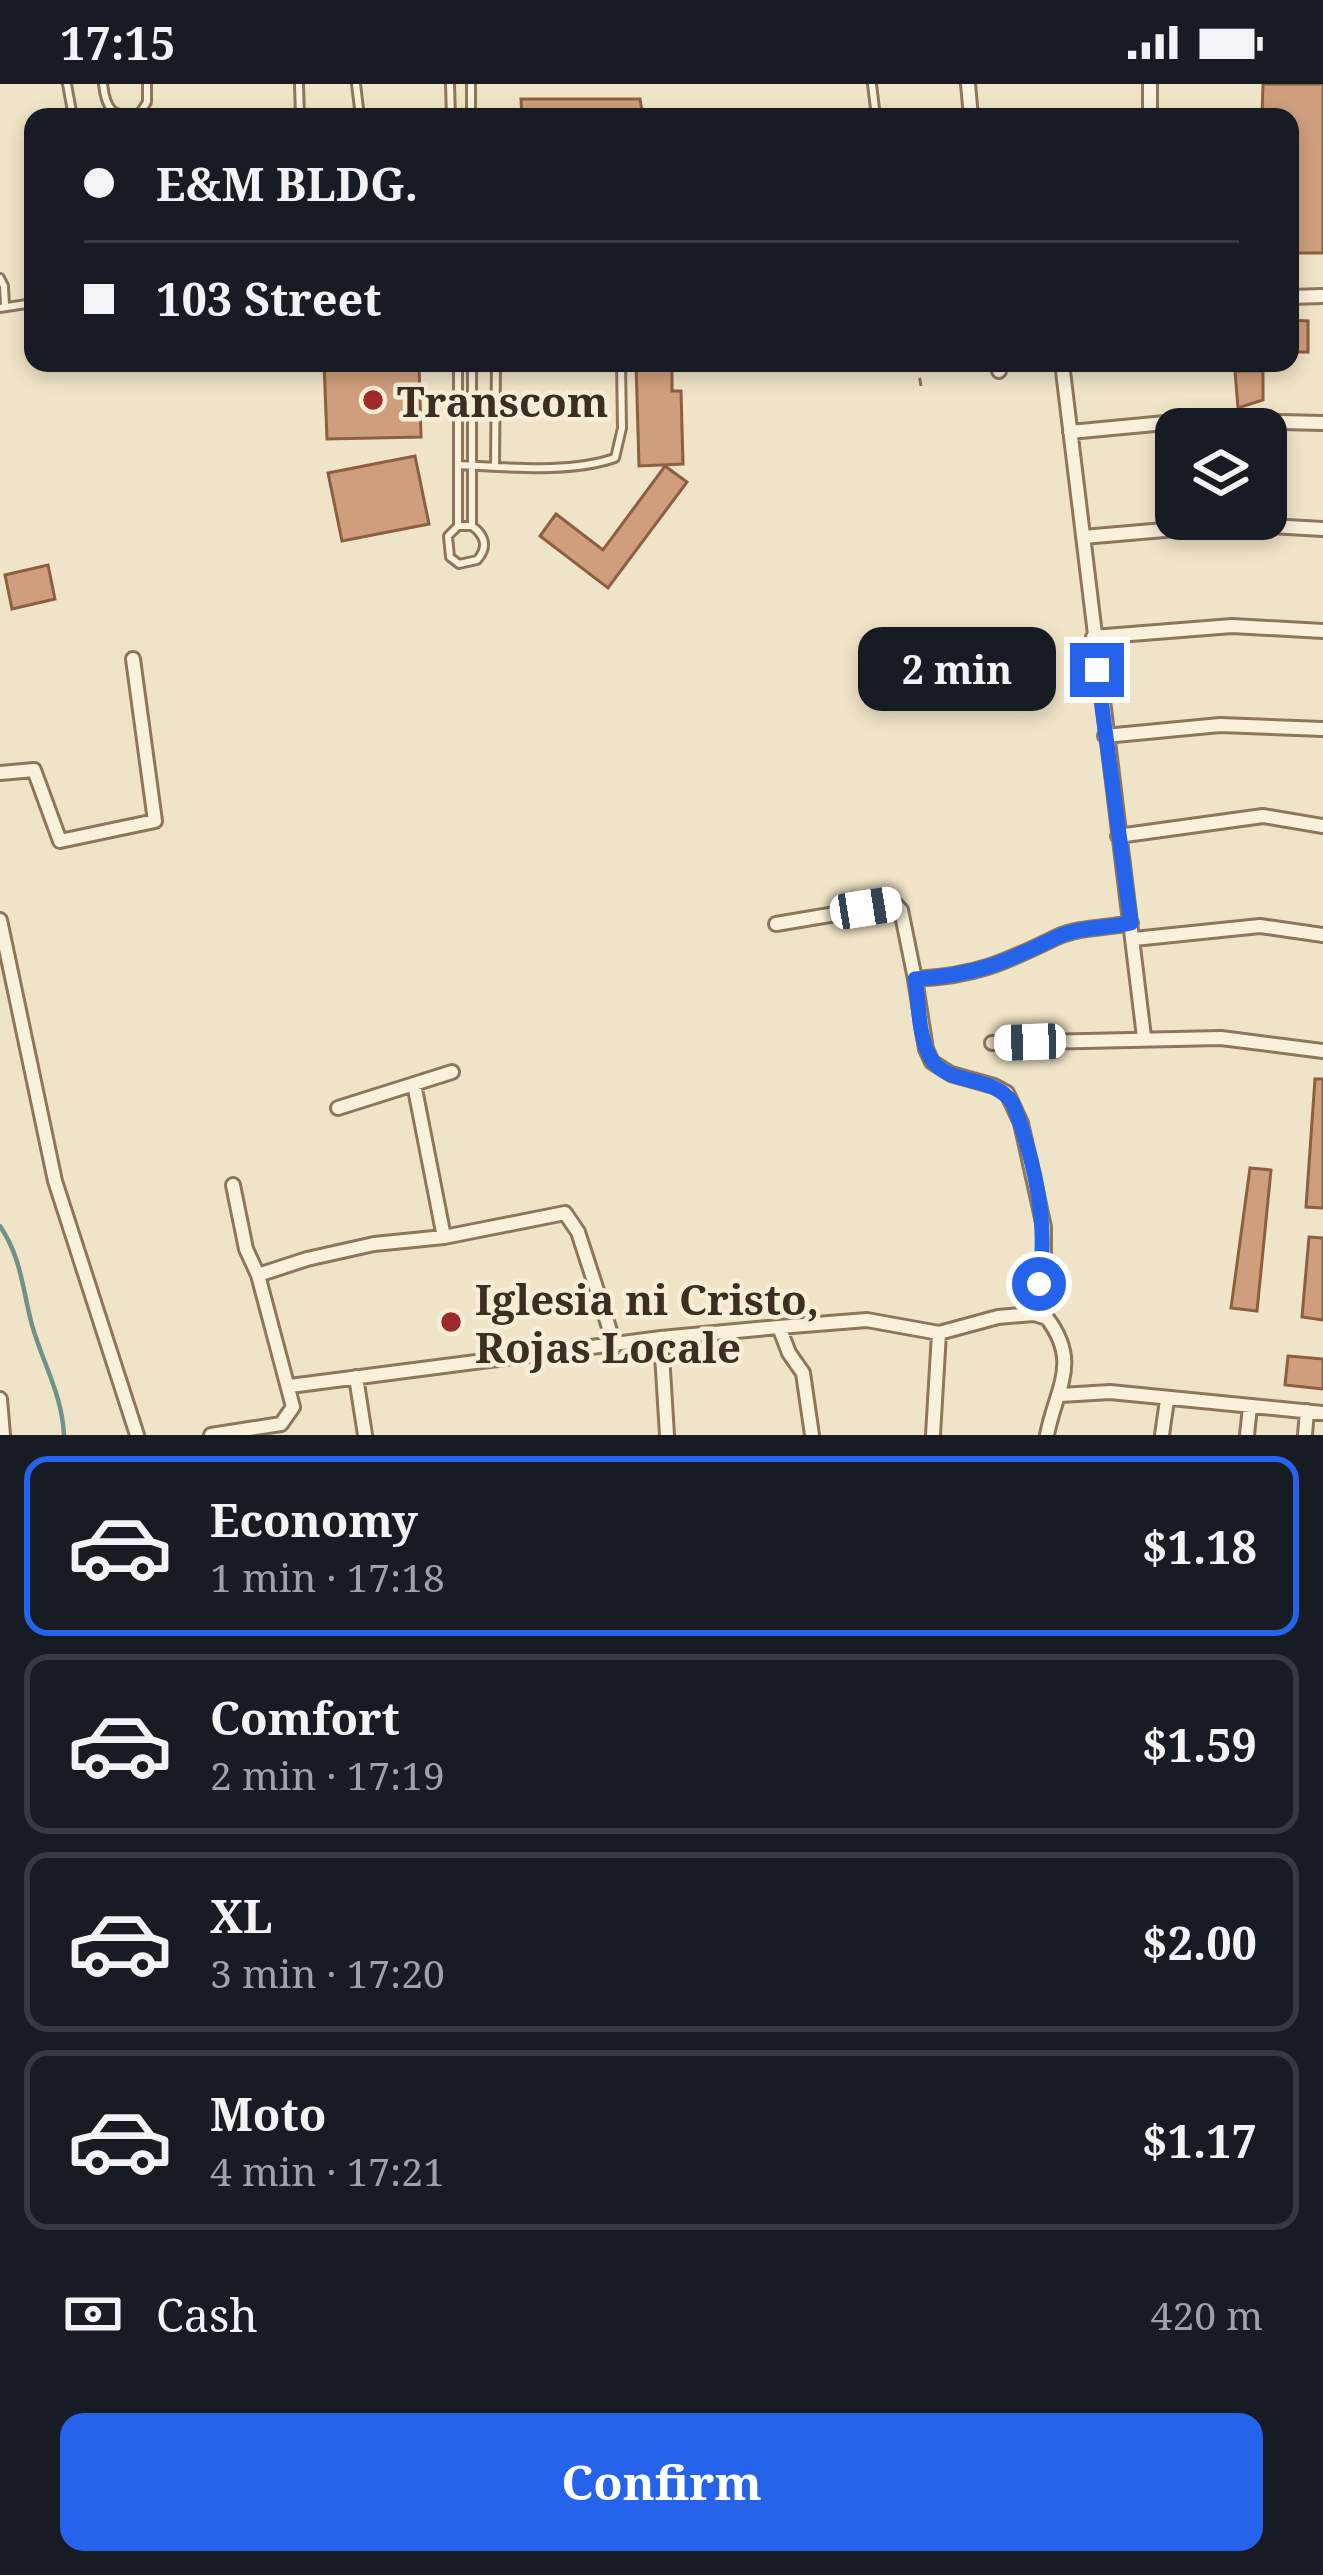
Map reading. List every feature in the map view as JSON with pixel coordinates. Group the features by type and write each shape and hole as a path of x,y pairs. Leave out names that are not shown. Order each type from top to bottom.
{"street":[{"path":"1062,372 1144,1037"},
{"path":"1070,432 1197,420 1323,423"},
{"path":"1083,537 1234,524 1323,529"},
{"path":"1094,638 1232,626 1323,631"},
{"path":"0,773 34,770 60,841 155,821 133,659"},
{"path":"1105,736 1220,724 1323,729"},
{"path":"1118,836 1263,816 1323,826"},
{"path":"776,924 895,904 901,910 932,1062 1007,1094 1021,1123 1044,1227 1034,1314"},
{"path":"0,920 55,1181 137,1435"},
{"path":"915,979 982,972 1042,948 1057,937 1131,923"},
{"path":"1134,939 1260,926 1323,935"},
{"path":"992,1043 1221,1038 1323,1051"},
{"path":"338,1108 452,1072"},
{"path":"414,1084 444,1238"},
{"path":"211,1435 266,1431 290,1416 293,1397 246,1249 233,1185"},
{"path":"257,1275 374,1244 444,1238 565,1213 578,1232 615,1346"},
{"path":"290,1386 661,1338 867,1320 939,1333 998,1317 1034,1314 1047,1318 1065,1351 1061,1395 1047,1435"},
{"path":"779,1327 803,1372 812,1435"},
{"path":"932,1435 939,1333"},
{"path":"661,1338 668,1435"},
{"path":"356,1377 365,1435"},
{"path":"1061,1395 1110,1392 1323,1413"},
{"path":"0,1400 3,1435"},
{"path":"1162,1435 1167,1400"},
{"path":"1247,1435 1250,1407"},
{"path":"1305,1435 1307,1411"}],"lane":[{"path":"0,278 2,307"},
{"path":"458,372 458,526 448,536 450,557 470,564 485,547 472,526 472,372"},
{"path":"495,466 496,372"},
{"path":"458,465 597,464 615,458 622,428 621,372"},
{"path":"458,526 472,526"}],"path":[{"path":"919,372 921,386"}],"building":[{"path":"1263,84 1323,84 1323,253 1299,253 1299,108 1262,108"},
{"path":"521,99 640,99 642,108 522,108"},
{"path":"1299,320 1308,321 1308,352 1299,352"},
{"name":"Transcom","path":"324,372 419,372 421,437 327,439"},
{"path":"636,372 672,372 672,391 681,391 683,464 639,466"},
{"path":"1235,372 1263,372 1263,400 1238,408"},
{"path":"415,456 429,524 342,541 328,473"},
{"path":"665,466 687,482 608,588 540,536 556,514 603,550"},
{"path":"48,565 55,599 12,609 5,575"},
{"path":"1315,1079 1323,1079 1323,1208 1306,1207"},
{"path":"1250,1168 1271,1170 1257,1311 1231,1308"},
{"path":"1309,1237 1323,1238 1323,1320 1302,1317"},
{"path":"1288,1356 1323,1359 1323,1389 1285,1385"}],"waterway":[{"path":"0,1226 17,1262 32,1325 60,1406 64,1435"}],"place":[{"name":"Transcom","path":"373,400"},
{"name":"Iglesia ni Cristo, Rojas Locale","path":"451,1322"}],"route":[{"path":"1039,1284 1044,1227 1021,1123 1007,1094 940,1070 932,1062 915,979 982,972 1042,948 1057,937 1131,923 1097,670"}]}
